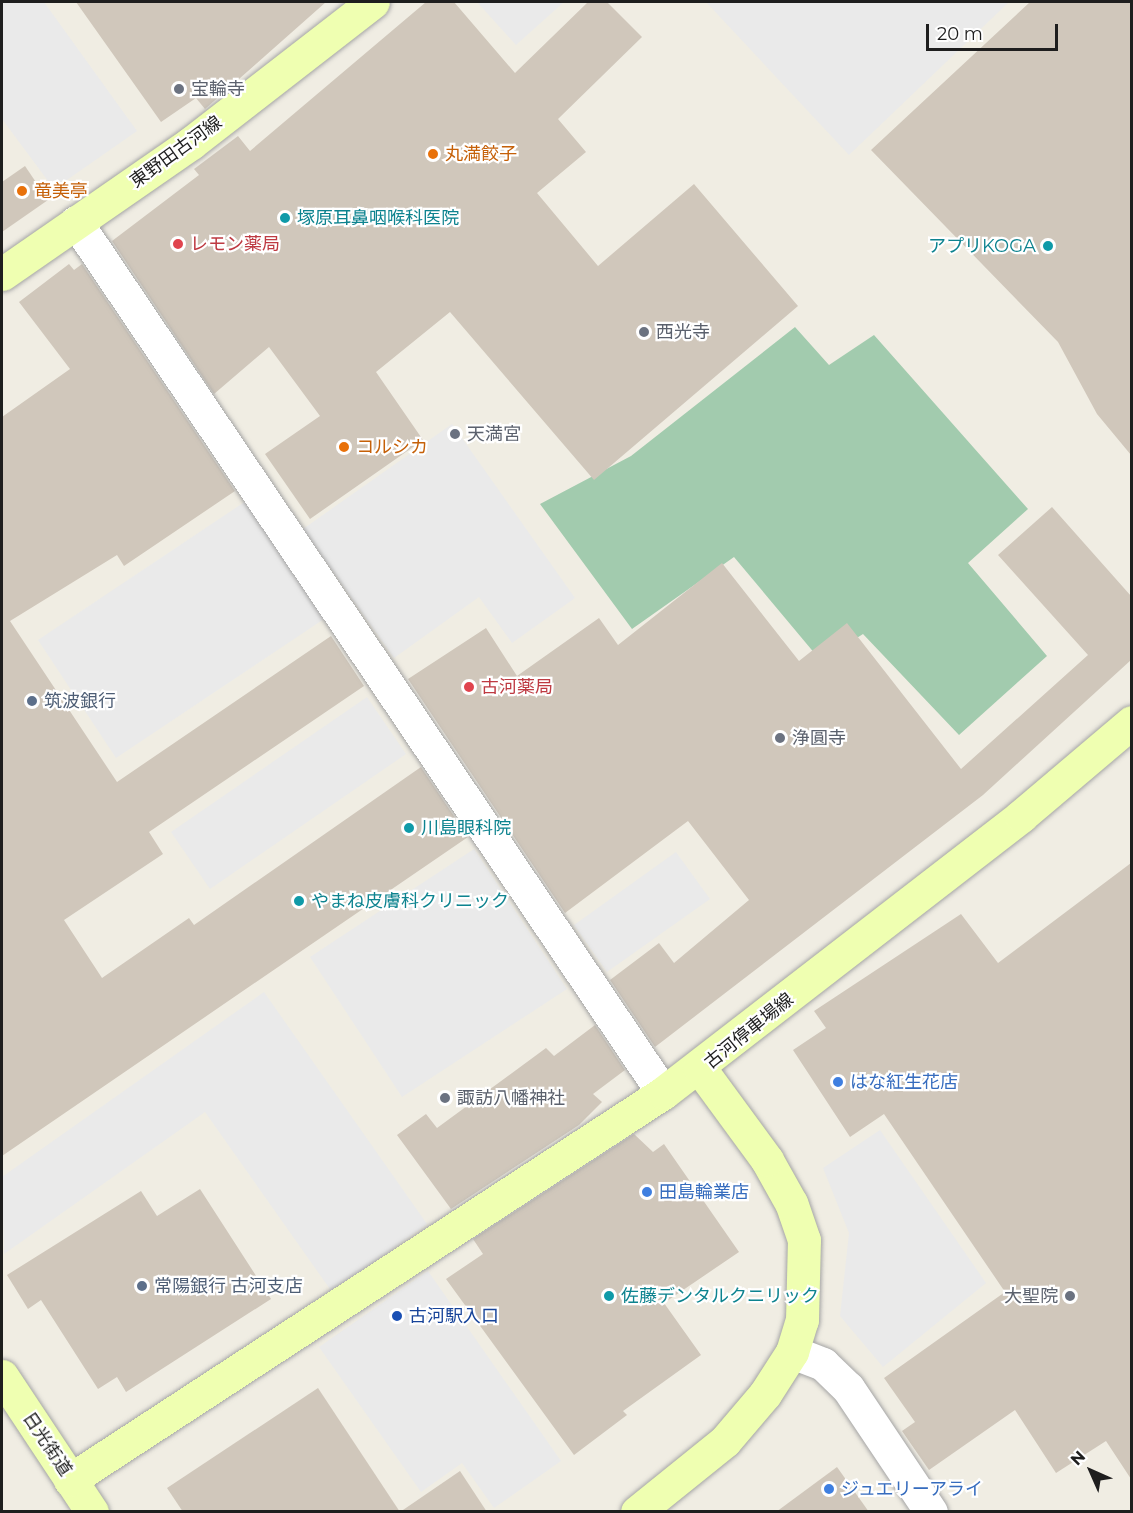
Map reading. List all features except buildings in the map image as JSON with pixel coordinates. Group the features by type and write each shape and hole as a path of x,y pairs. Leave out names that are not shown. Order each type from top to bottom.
{"main road":[{"name":"東野田古河線","path":"2,274 191,143 373,2"},
{"name":"古河停車場線","path":"638,1512 725,1441 792,1352 802,1320 804,1240 767,1160 699,1067 1021,816 1131,722"},
{"path":"70,1480 663,1093 699,1067"},
{"name":"日光街道","path":"2,1376 92,1512"}],"street":[{"path":"76,222 663,1093"},
{"path":"792,1352 823,1364 848,1388 931,1512"}],"green space":[{"path":"795,327 829,365 874,335 1028,509 968,563 1047,656 959,735 863,634 821,661 734,557 632,629 540,504 631,456"}],"shaded area":[{"path":"2,2 44,2 137,131 54,189 2,119"},
{"path":"477,2 564,2 516,45"},
{"path":"706,2 1009,2 849,155"},
{"path":"452,424 575,598 512,643 479,597 394,658 303,529"},
{"path":"246,501 324,619 116,758 38,640"},
{"path":"367,697 406,754 210,889 171,832"},
{"path":"474,849 567,989 402,1097 310,957"},
{"path":"676,852 710,899 607,972 574,925"},
{"path":"264,992 427,1224 332,1292 205,1112 4,1254 2,1177"},
{"path":"880,1130 986,1283 883,1367 840,1316 849,1233 823,1168"},
{"path":"428,1271 561,1461 494,1508 462,1463 421,1492 319,1347"}],"place":[{"name":"宝輪寺","path":"179,89"},
{"name":"丸満餃子","path":"433,154"},
{"name":"竜美亭","path":"22,191"},
{"name":"塚原耳鼻咽喉科医院","path":"285,218"},
{"name":"レモン薬局","path":"178,244"},
{"name":"アプリKOGA","path":"1048,246"},
{"name":"西光寺","path":"644,332"},
{"name":"天満宮","path":"455,434"},
{"name":"コルシカ","path":"344,447"},
{"name":"古河薬局","path":"469,687"},
{"name":"筑波銀行","path":"32,701"},
{"name":"浄圓寺","path":"780,738"},
{"name":"川島眼科院","path":"409,828"},
{"name":"やまね皮膚科クリニック","path":"299,901"},
{"name":"はな紅生花店","path":"838,1082"},
{"name":"諏訪八幡神社","path":"445,1098"},
{"name":"田島輪業店","path":"647,1192"},
{"name":"常陽銀行 古河支店","path":"142,1286"},
{"name":"佐藤デンタルクニリック","path":"609,1296"},
{"name":"大聖院","path":"1070,1296"},
{"name":"古河駅入口","path":"397,1316"},
{"name":"ジュエリーアライ","path":"829,1489"}]}
